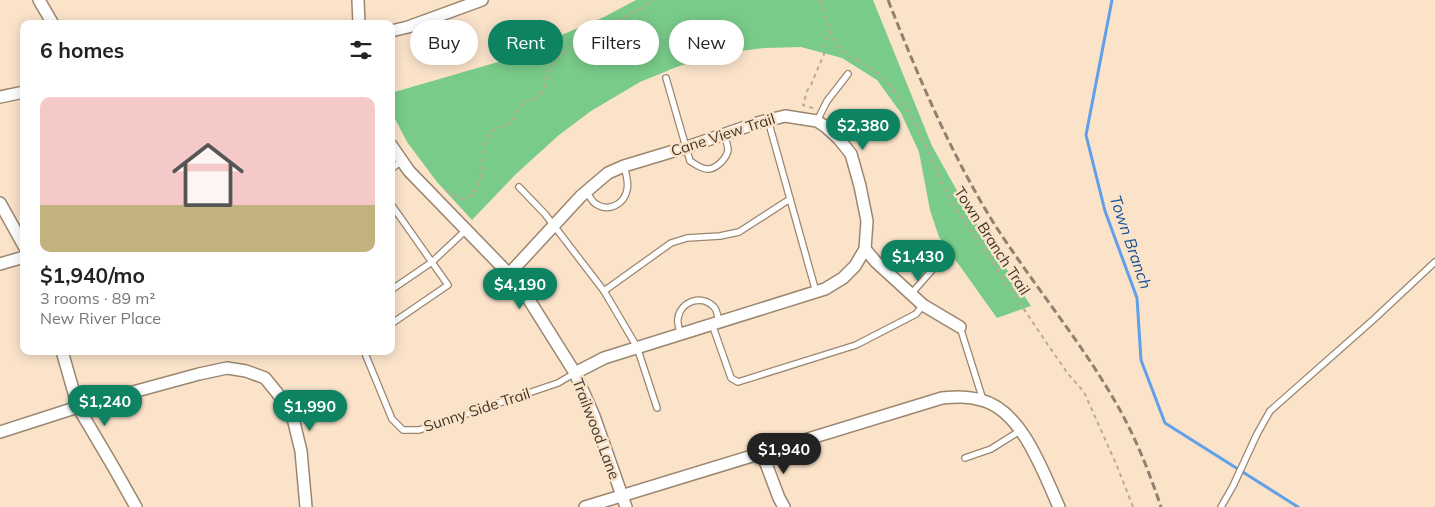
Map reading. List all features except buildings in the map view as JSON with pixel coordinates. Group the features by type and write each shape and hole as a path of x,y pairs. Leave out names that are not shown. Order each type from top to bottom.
{"street":[{"path":"39,0 51,20"},
{"path":"358,0 359,20"},
{"path":"395,30 482,0"},
{"path":"0,96 20,93"},
{"name":"Cane View Trail","path":"509,274 586,191 608,173 624,166 768,120 785,116 819,116"},
{"path":"575,373 604,358 816,292 843,278 855,266 865,249 867,221 850,154 819,116"},
{"name":"Trailwood Lane","path":"395,151 429,192 509,274 526,295 575,373 594,416 624,501"},
{"path":"0,203 20,239"},
{"path":"865,249 876,262 923,305 960,327"},
{"path":"0,264 20,258"},
{"path":"63,355 78,407 136,507"},
{"path":"0,432 78,407 199,374 227,368 246,371 265,378 291,410 301,452 306,507"},
{"path":"585,507 624,501 762,453 942,398 961,397 982,400 1004,412 1021,430 1041,466 1059,507"},
{"path":"762,453 784,507"}],"lane":[{"path":"819,116 848,74"},
{"path":"666,78 690,161 700,167 709,169 719,164 725,157 728,148 724,134"},
{"path":"768,120 816,292"},
{"path":"395,166 402,161"},
{"path":"586,191 594,203 604,208 614,208 623,200 627,192 628,183 624,166"},
{"path":"519,187 545,214 604,291 637,348 657,408"},
{"path":"604,291 671,243 687,238 720,236 739,232 790,199"},
{"path":"395,210 448,285 395,321"},
{"path":"395,287 432,262 466,230"},
{"path":"911,294 940,261"},
{"path":"1222,507 1256,434 1270,411 1435,262"},
{"path":"681,334 677,320 680,311 686,305 697,299 706,301 715,308 715,323 731,378 738,382 856,345 916,314 923,305"},
{"path":"960,327 982,400"},
{"name":"Sunny Side Trail","path":"366,355 392,419 403,430 419,430 558,383 575,373"},
{"path":"965,458 990,449 1021,430"}],"path":[{"path":"429,192 435,186 464,199 472,196 479,187 483,155 490,132 494,128 510,123 524,101 539,97 556,59 572,46 654,0"},
{"name":"Town Branch Trail","path":"820,0 836,44 844,52 873,69 886,80 905,106 943,187 956,208 1050,348 1084,392 1133,507"},
{"path":"819,116 803,105 807,90 824,54 826,38 832,33"}],"green space":[{"path":"636,0 873,0 932,146 969,212 1031,306 997,318 939,237 930,210 919,152 901,113 877,80 842,58 801,47 744,50 744,20 669,20 669,65 683,65 640,82 591,111 559,135 516,174 472,220 437,182 407,142 395,119 395,92 488,65 563,65 563,34 573,30 573,65 659,65 659,20 597,20"}],"waterway":[{"name":"Town Branch","path":"1112,0 1086,135 1105,211 1137,298 1141,360 1165,423 1298,507"}],"railway":[{"path":"888,0 923,85 977,195 993,222 1072,334 1116,403 1141,454 1161,507"}]}
